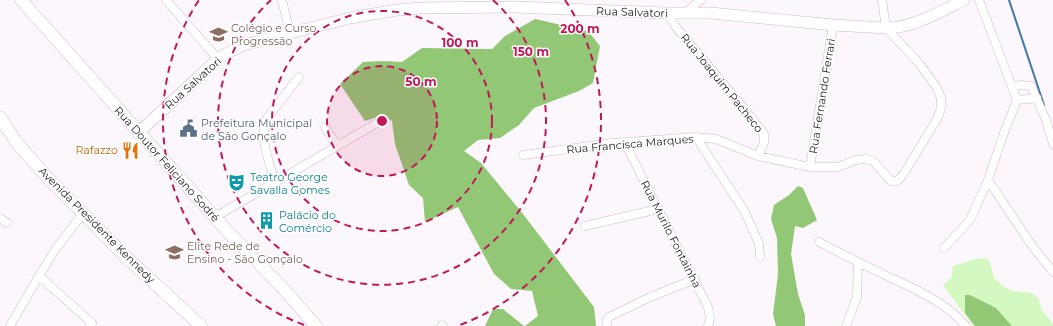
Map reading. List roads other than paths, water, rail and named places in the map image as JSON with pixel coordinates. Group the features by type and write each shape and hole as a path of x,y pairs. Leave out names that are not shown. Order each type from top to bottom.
{"main road":[{"name":"Rua Doutor Feliciano Sodré","path":"21,0 138,133 229,233 281,286 316,326"},
{"name":"Rua Salvatori","path":"138,133 218,59 231,51 244,45 350,18 396,10 420,8 515,7 685,13 833,25 894,28 910,24 964,0"},
{"name":"Avenida Presidente Kennedy","path":"0,117 16,142 47,177 126,257 201,326"}],"street":[{"path":"166,0 218,59"},
{"path":"282,0 290,33"},
{"path":"685,13 701,0"},
{"path":"882,0 886,28"},
{"path":"944,248 970,220 988,180 1017,100 1013,86 979,0"},
{"name":"Rua Joaquim Pacheco","path":"666,13 764,134 764,143 758,156"},
{"name":"Rua Fernando Ferrari","path":"810,168 833,25"},
{"name":"Rua Francisca Marques","path":"523,155 612,143 696,137 716,140 758,156 810,168 838,167 856,160 865,159 873,161 891,181 897,181 903,175 937,119 941,98 937,88 918,62 886,28"},
{"path":"275,183 262,134 263,125 299,77"},
{"path":"1013,86 1022,84 1031,86 1046,120 1053,144"},
{"path":"1017,100 1037,98"},
{"path":"215,217 378,123"},
{"path":"325,127 337,146"},
{"path":"696,137 745,212 759,244 760,257"},
{"name":"Rua Murilo Fontainha","path":"625,143 708,307 710,318 708,326"},
{"path":"988,180 1053,272"},
{"path":"586,226 658,209"},
{"path":"10,326 55,250 83,213"},
{"path":"819,242 912,288 944,306 959,318 966,326"},
{"path":"846,326 857,297 858,262"},
{"path":"39,276 92,325"},
{"path":"607,326 607,320 610,317 631,306 695,279"}],"waterway":[{"path":"1009,0 1044,105"}],"place":[{"name":"Colégio e Curso Progressão","path":"218,34"},
{"name":"Prefeitura Municipal de São Gonçalo","path":"188,129"},
{"name":"Rafazzo","path":"131,150"},
{"name":"Teatro George Savalla Gomes","path":"237,183"},
{"name":"Palácio do Comércio","path":"266,221"},
{"name":"Elite Rede de Ensino - São Gonçalo","path":"174,252"}]}
